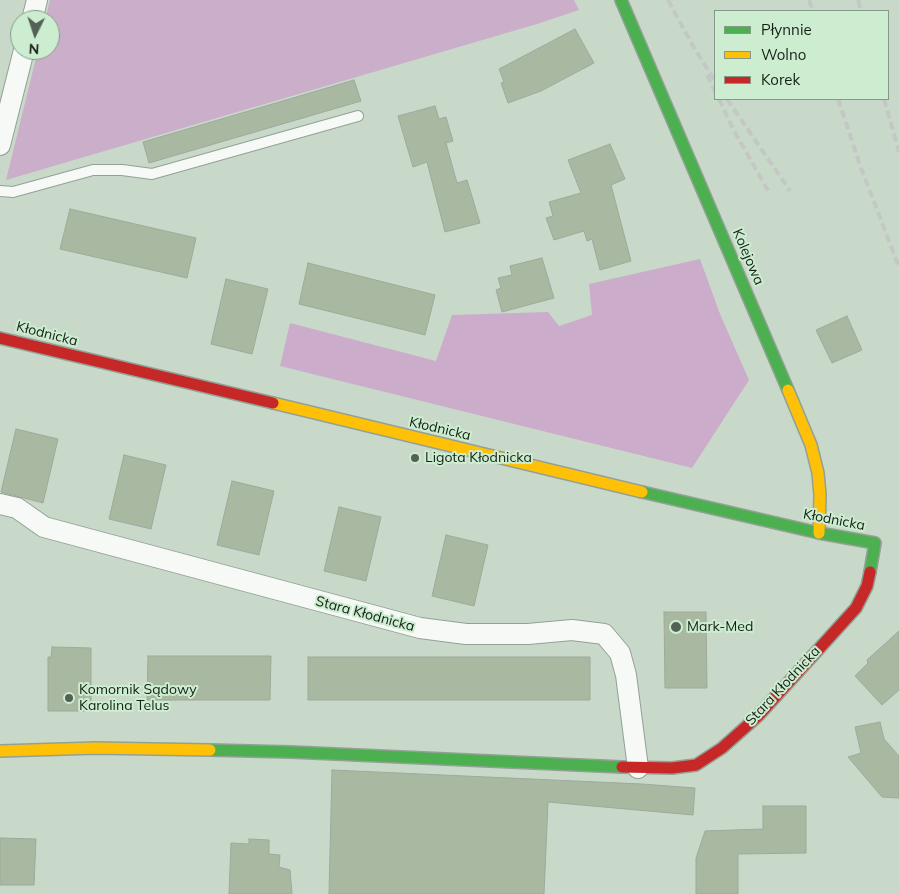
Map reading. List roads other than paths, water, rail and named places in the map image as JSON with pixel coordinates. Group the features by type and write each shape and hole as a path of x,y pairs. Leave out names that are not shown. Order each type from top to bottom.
{"street":[{"name":"Kolejowa","path":"621,0 811,445 818,473 820,495 819,533"},
{"path":"0,145 21,60"},
{"name":"Kłodnicka","path":"0,338 819,533 875,543"},
{"name":"Stara Kłodnicka","path":"0,504 17,508 44,527 420,628 466,634 528,634 572,630 604,634 620,653 626,675 638,768"},
{"name":"Stara Kłodnicka","path":"0,751 96,748 291,752 638,768 672,768 696,765 722,748 758,716 856,608 867,586 875,543"}],"lane":[{"path":"0,191 13,192 93,170 122,170 152,174 358,116"}],"railway":[{"path":"668,0 714,79"},
{"path":"809,0 813,10"},
{"path":"858,0 861,10"},
{"path":"707,75 714,90"},
{"path":"719,100 733,129 770,194"},
{"path":"728,100 790,191"},
{"path":"838,100 861,168 899,267"},
{"path":"884,100 899,152"}],"place":[{"name":"Ligota Kłodnicka","path":"415,458"},
{"name":"Mark-Med","path":"676,627"},
{"name":"Komornik Sądowy Karolina Telus","path":"69,698"}]}
